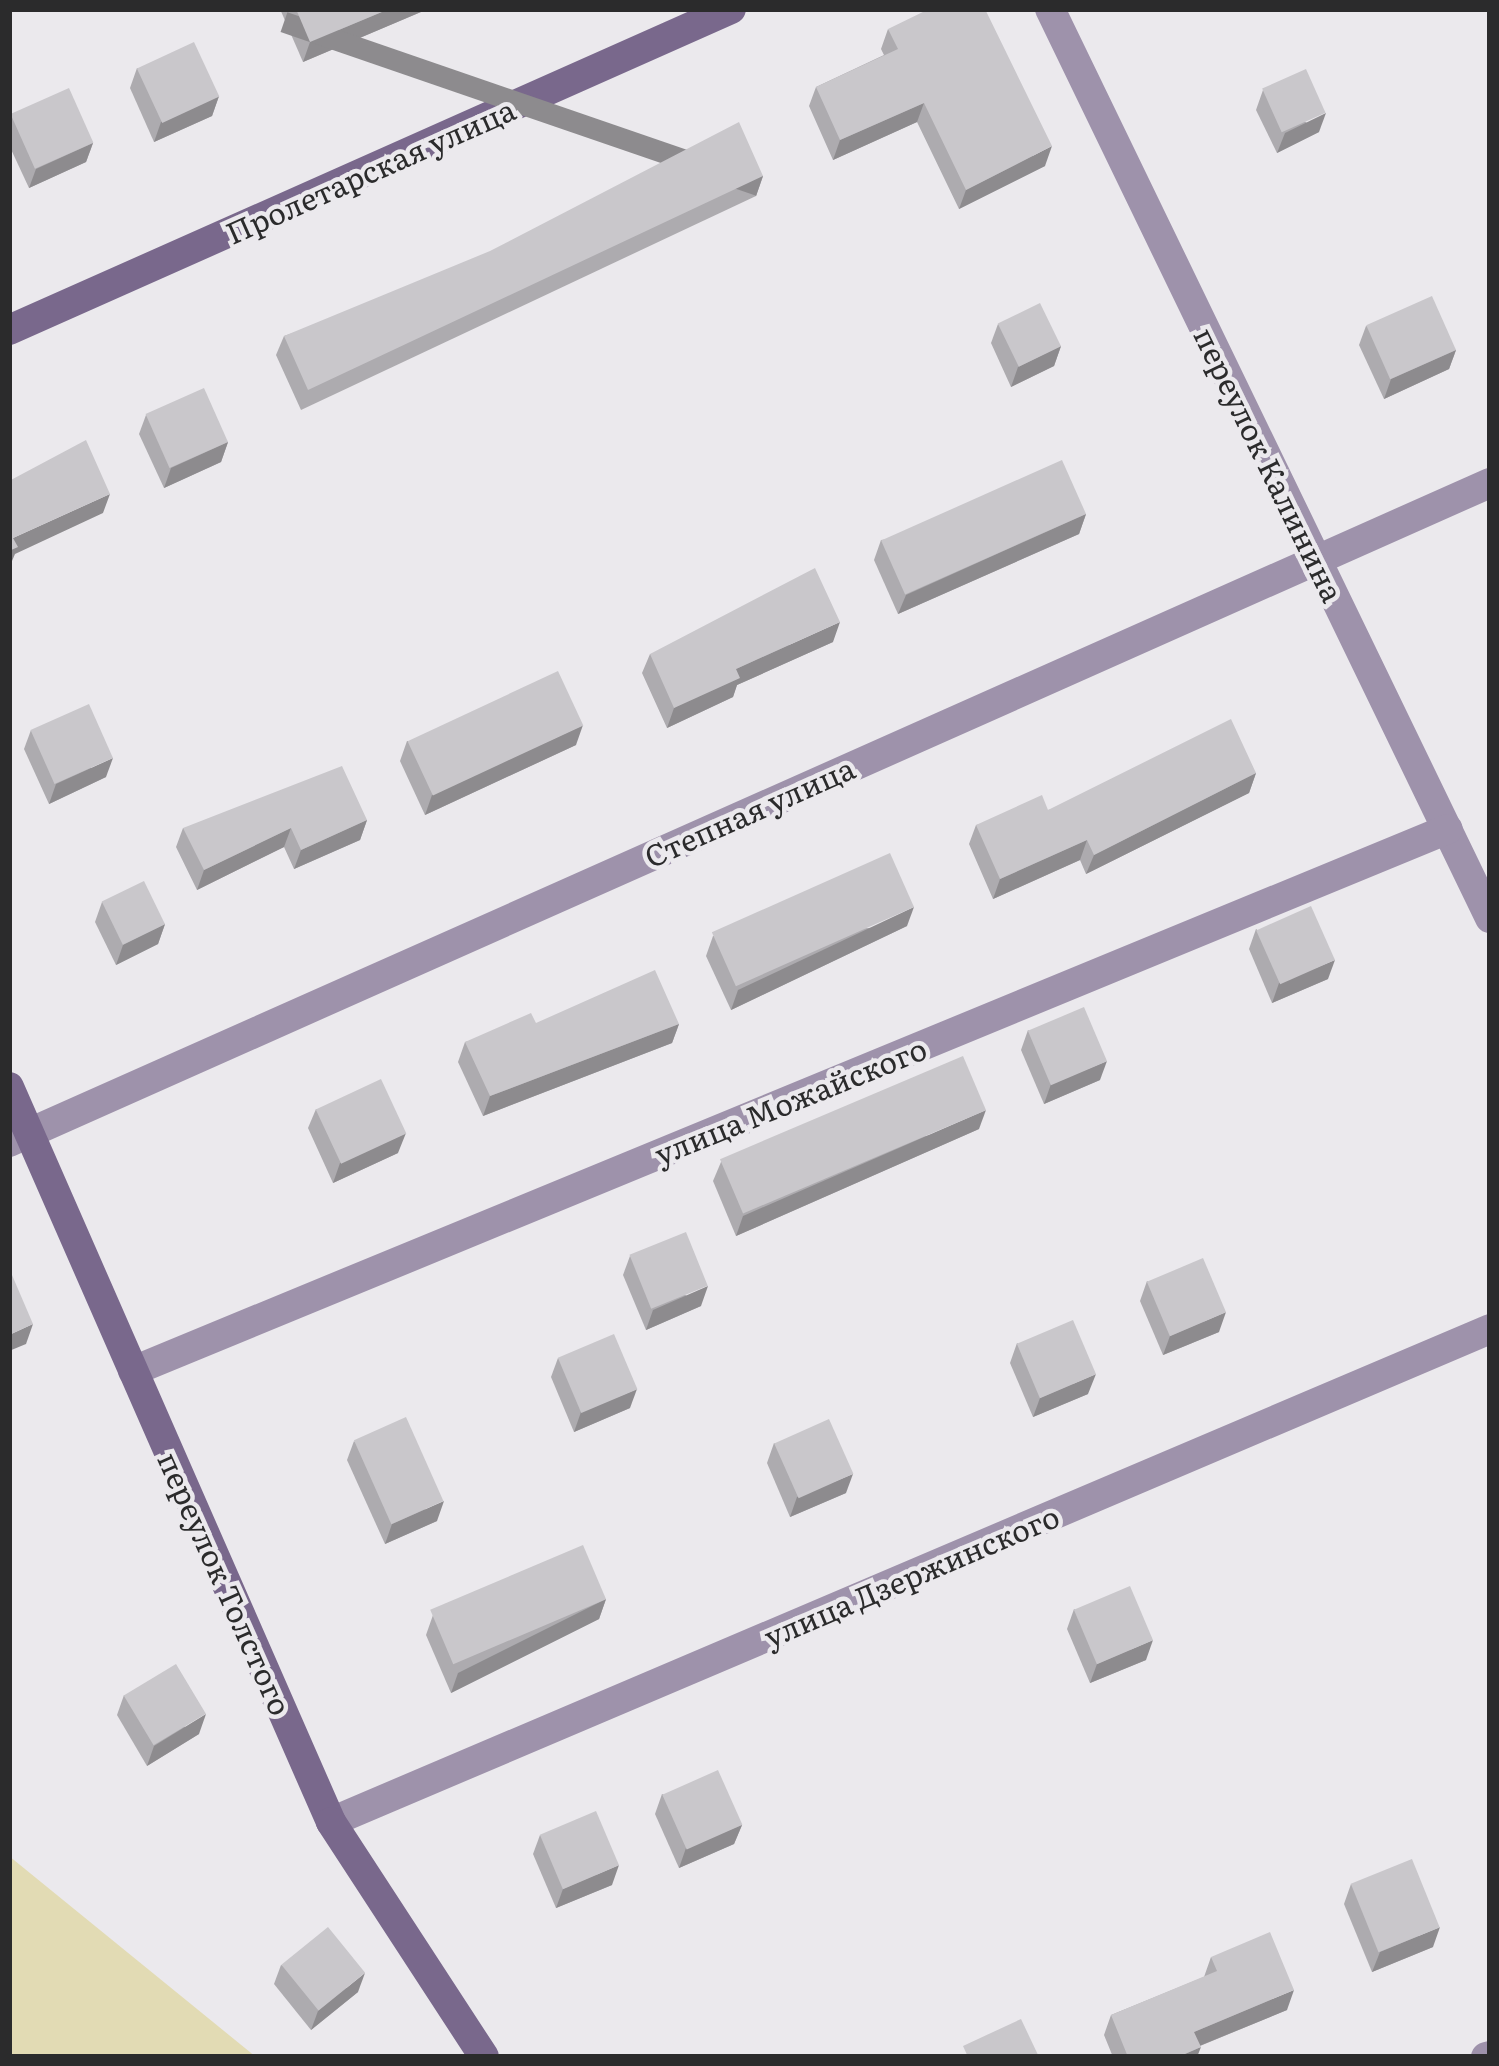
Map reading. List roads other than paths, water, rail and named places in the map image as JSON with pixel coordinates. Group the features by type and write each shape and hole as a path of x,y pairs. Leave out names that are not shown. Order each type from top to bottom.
{"street":[{"name":"Пролетарская улица","path":"9,330 731,9"},
{"name":"переулок Калинина","path":"1050,9 1448,829 1479,866 1490,918"},
{"name":"Степная улица","path":"19,1138 1490,483"},
{"name":"улица Можайского","path":"133,1371 1448,829"},
{"name":"переулок Толстого","path":"9,1088 19,1138 133,1371 332,1822 484,2057"},
{"name":"улица Дзержинского","path":"332,1822 1490,1329"}]}
